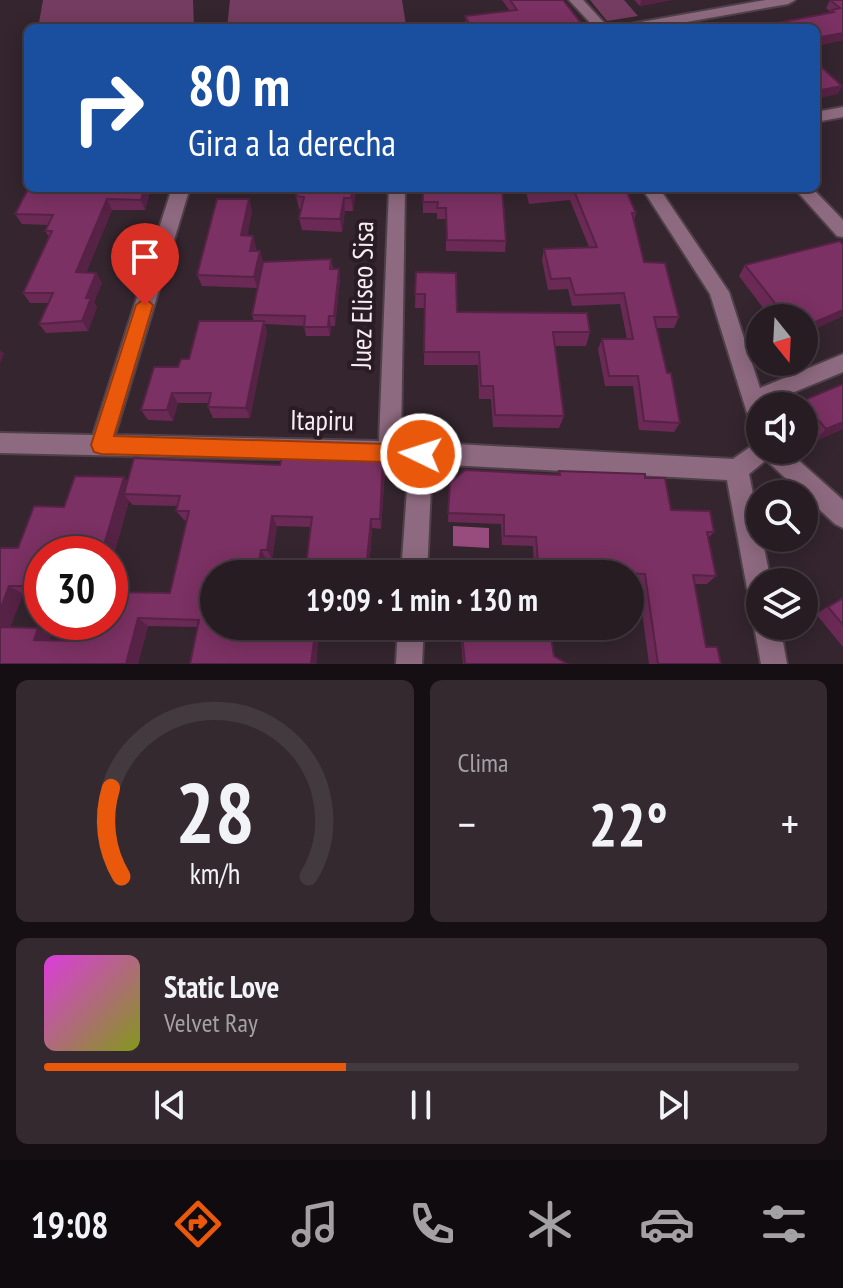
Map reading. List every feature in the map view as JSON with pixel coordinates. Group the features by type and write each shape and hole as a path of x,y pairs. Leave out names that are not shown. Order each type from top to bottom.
{"street":[{"path":"576,0 598,24"},
{"path":"653,24 788,0"},
{"path":"820,116 843,112"},
{"name":"Juez Eliseo Sisa","path":"390,451 397,192"},
{"path":"653,192 719,292 751,392"},
{"path":"806,192 843,231"},
{"path":"101,445 179,194"},
{"path":"773,392 843,363"},
{"name":"Itapiru","path":"0,443 390,451 737,470"},
{"path":"415,560 421,454"},
{"path":"746,462 737,470 756,568"},
{"path":"786,464 843,516"},
{"path":"409,664 410,640"},
{"path":"770,640 774,664"}],"shaded area":[{"path":"43,0 193,0 194,24 39,24"},
{"path":"230,0 402,0 406,24 227,24"},
{"path":"590,0 624,0 638,16 607,21"},
{"path":"453,526 489,528 489,548 453,546"}],"building":[{"path":"510,0 563,0 582,24 469,24 465,16 517,10"},
{"path":"830,0 843,0 843,33 820,37 820,24 771,24 834,12 832,10 840,8"},
{"path":"820,66 842,86 820,90"},
{"path":"26,192 143,192 141,200 107,199 76,272 96,273 86,298 91,298 82,321 39,324 53,293 23,293 52,231 45,231 53,215 15,214"},
{"path":"297,192 352,192 351,198 344,198 340,219 299,218 304,197 296,196"},
{"path":"423,192 502,192 506,241 447,240 446,208 437,208 438,202 423,202"},
{"path":"575,192 627,192 636,213 632,213 644,262 665,263 679,317 654,317 667,373 671,373 680,423 644,421 638,376 609,376 602,339 633,339 624,293 575,295 570,278 551,279 544,249 597,247"},
{"path":"217,199 249,199 241,235 253,236 250,251 260,251 254,277 197,275"},
{"path":"840,241 843,245 843,310 818,321 818,304 776,304 745,265"},
{"path":"331,259 330,269 339,269 334,316 329,316 328,327 304,327 305,316 252,315 263,262"},
{"path":"416,272 456,273 457,312 587,313 590,332 553,332 564,416 495,415 493,386 481,386 479,352 424,352 425,294 415,294"},
{"path":"199,321 264,321 246,408 208,407 211,393 172,393 167,410 141,410 154,367 178,367 181,359 189,359"},
{"path":"843,384 843,422 826,429 818,420 818,394"},
{"path":"282,456 383,458 380,519 371,519 367,560 307,560 312,517 272,516 267,550 261,550 259,560 200,560 200,640 314,640 311,664 190,664 199,620 138,618 126,664 0,664 0,627 24,628 24,640 128,640 128,592 170,593 189,511 176,511 180,496 124,494 134,458 280,465"},
{"path":"465,470 560,475 559,471 645,474 645,478 665,478 671,510 710,511 714,532 707,532 716,576 693,575 706,647 717,647 721,664 658,664 644,560 538,560 536,537 504,536 504,515 448,513 450,483"},
{"path":"75,476 124,477 107,536 24,536 24,586 9,586 0,610 0,548 18,548 34,506 64,507"},
{"path":"843,598 843,625 828,607"},
{"path":"463,640 551,640 554,656 568,664 465,664"}],"route":[{"path":"145,305 101,445 421,454"}]}
